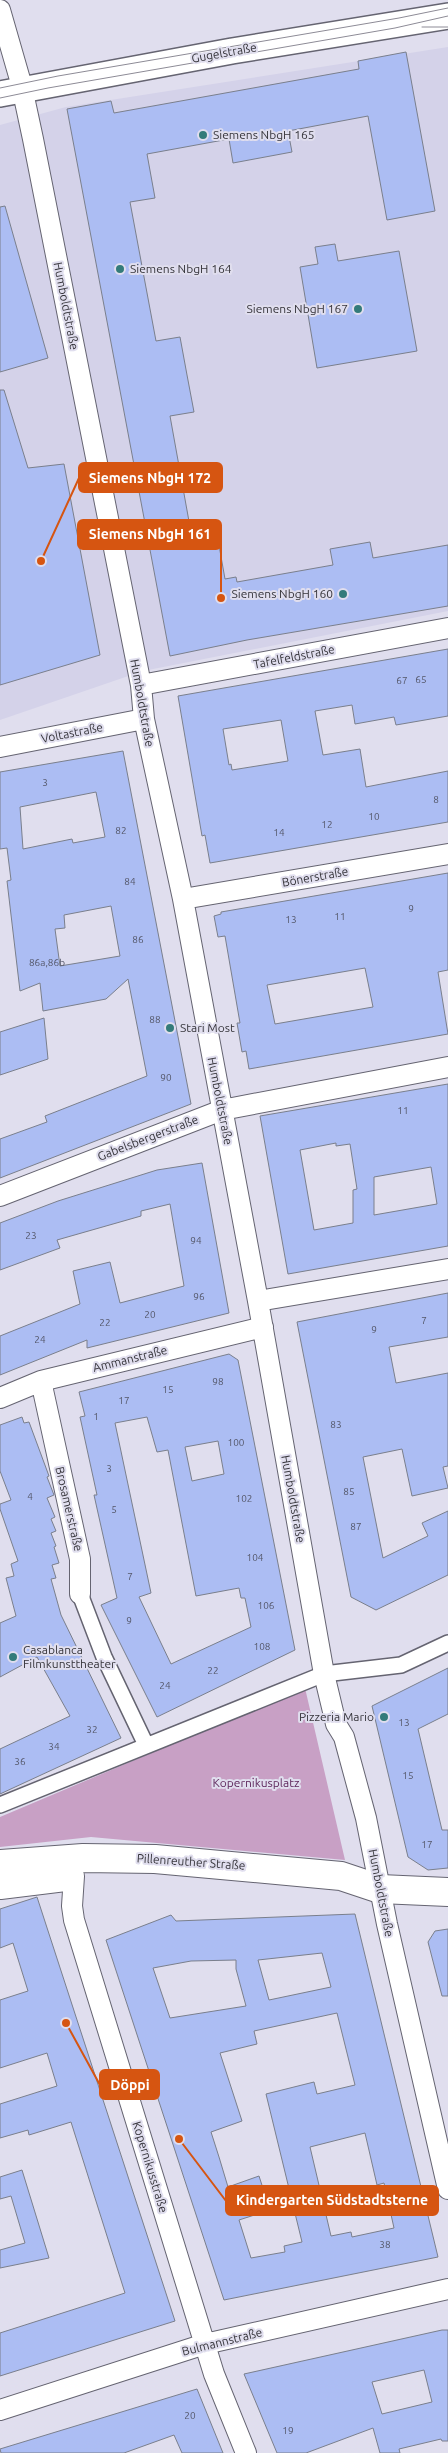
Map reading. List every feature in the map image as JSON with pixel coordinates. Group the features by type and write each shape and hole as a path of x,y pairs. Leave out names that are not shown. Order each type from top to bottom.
{"main road":[{"name":"Pillenreuther Straße","path":"0,1864 83,1858 156,1859 341,1876 380,1888 448,1892"},
{"name":"Pillenreuther Straße","path":"0,1885 74,1876 172,1877 343,1895 380,1888"}],"street":[{"name":"Humboldtstraße","path":"0,10 11,91 141,685 144,719 183,899 263,1327 324,1674 336,1724 344,1736 366,1818 448,2189"},
{"name":"Gugelstraße","path":"11,91 448,16"},
{"name":"Tafelfeldstraße","path":"141,685 448,628"},
{"name":"Voltastraße","path":"0,747 144,719"},
{"name":"Bönerstraße","path":"183,899 448,854"},
{"name":"Gabelsbergerstraße","path":"0,1196 222,1110 448,1067"},
{"path":"258,1301 448,1269"},
{"name":"Ammanstraße","path":"0,1398 40,1381 263,1327"},
{"name":"Brosamerstraße","path":"40,1381 80,1559 80,1594 104,1658 146,1744"},
{"path":"0,1806 146,1744 324,1674 401,1665 448,1643"},
{"name":"Kopernikusstraße","path":"74,1876 72,1906 74,1920 214,2374 246,2453"},
{"name":"Bulmannstraße","path":"0,2410 205,2344 448,2288"}],"shaded area":[{"path":"448,47 448,611 143,671 0,720 0,125 66,107"}],"green space":[{"name":"Kopernikusplatz","path":"305,1688 345,1860 91,1837 0,1847 0,1817"}],"building":[{"path":"406,52 435,211 387,220 368,116 288,131 292,152 233,163 229,139 147,154 155,198 130,202 156,341 180,337 194,412 170,416 192,538 217,534 225,579 236,577 237,582 333,565 330,549 370,542 373,558 448,545 448,606 247,640 170,656 67,109 111,101 114,113 359,69 358,61"},
{"path":"5,206 48,358 0,372 0,207"},
{"name":"Siemens NbgH 167","path":"335,244 338,261 399,251 417,351 317,368 300,267 318,264 315,247"},
{"path":"0,390 4,390 28,468 64,464 100,655 0,685"},
{"path":"448,649 448,716 396,725 394,717 355,724 352,705 315,711 323,755 360,749 366,787 448,771 448,822 210,863 205,835 202,836 178,696","holes":["281,720 288,761 232,770 231,764 229,765 223,729"]},
{"path":"123,751 191,1104 0,1178 0,1139 47,1122 45,1116 147,1076 128,979 106,999 43,1011 40,983 20,991 7,881 11,880 7,848 0,849 0,772","holes":["96,792 105,837 73,843 72,839 23,849 20,807","111,906 120,956 60,966 55,929 65,928 64,915"]},
{"path":"448,873 448,970 438,972 448,1034 249,1069 246,1051 242,1052 237,1023 240,1023 225,936 218,937 214,916 221,914 221,912","holes":["365,968 373,1007 275,1024 267,985"]},
{"path":"44,1018 48,1059 0,1075 0,1032"},
{"path":"448,1084 448,1246 288,1274 260,1116","holes":["336,1143 336,1146 350,1144 357,1189 353,1190 353,1223 314,1230 300,1150","431,1167 437,1204 374,1215 374,1177"]},
{"path":"202,1163 229,1313 87,1348 87,1340 0,1375 0,1336 80,1304 73,1271 110,1262 120,1303 184,1286 170,1204 141,1211 141,1216 57,1240 60,1248 0,1270 0,1223 58,1201 157,1170"},
{"path":"448,1293 448,1337 389,1347 396,1383 448,1373 448,1466 443,1467 448,1488 412,1496 402,1449 363,1457 383,1558 428,1536 422,1523 448,1511 448,1575 376,1610 351,1597 297,1322"},
{"path":"229,1354 238,1360 295,1650 157,1717 101,1605 117,1598 94,1495 97,1495 80,1417 85,1416 79,1392","holes":["147,1417 157,1452 168,1450 196,1596 239,1588 241,1598 245,1598 251,1627 171,1664 139,1597 151,1593 115,1423","218,1441 224,1474 192,1481 185,1447"]},
{"path":"22,1417 24,1423 29,1422 54,1495 47,1498 55,1517 51,1519 56,1531 51,1533 59,1563 52,1565 56,1578 51,1579 61,1615 121,1738 0,1794 0,1749 70,1716 37,1657 0,1677 0,1623 16,1616 6,1578 14,1576 11,1564 18,1561 0,1509 0,1504 11,1500 0,1471 0,1425"},
{"path":"448,1668 448,1714 418,1729 442,1830 448,1830 448,1868 428,1870 408,1857 372,1706"},
{"path":"37,1897 175,2321 0,2376 0,2333 125,2293 71,2122 29,2135 28,2130 0,2138 0,2104 57,2086 47,2053 0,2068 0,2000 28,1991 13,1943 0,1948 0,1909"},
{"path":"355,1914 438,2257 224,2300 106,1940 171,1915 176,1921","holes":["322,1953 331,1987 269,2000 258,1960","236,1960 236,1969 246,2006 170,2018 153,1968 191,1961","337,2013 355,2085 317,2094 314,2082 266,2094 302,2242 284,2246 285,2252 251,2258 239,2220 270,2210 259,2176 228,2187 211,2132 242,2121 220,2053 257,2044 254,2031","365,2133 377,2185 384,2183 394,2228 352,2237 351,2232 331,2236 310,2147"]},
{"path":"448,1929 448,1996 442,1996 428,1942 435,1931"},
{"path":"22,2170 49,2258 0,2268 0,2250 25,2243 11,2196 0,2199 0,2177"},
{"path":"448,2330 448,2441 442,2441 441,2439 399,2449 400,2453 380,2453 373,2428 306,2453 277,2453 244,2374","holes":["424,2370 432,2402 382,2414 372,2382"]},
{"path":"197,2389 223,2453 182,2453 174,2435 124,2453 1,2453 0,2449"}],"tram line":[{"path":"0,88 58,76 448,8"},
{"path":"0,98 395,28 448,16"},
{"path":"422,27 448,27"}],"place":[{"name":"Siemens NbgH 165","path":"203,135"},
{"name":"Siemens NbgH 164","path":"120,269"},
{"name":"Siemens NbgH 167","path":"358,309"},
{"name":"Siemens NbgH 172","path":"41,561"},
{"name":"Siemens NbgH 160","path":"343,594"},
{"name":"Siemens NbgH 161","path":"221,598"},
{"name":"Stari Most","path":"170,1028"},
{"name":"Casablanca Filmkunsttheater","path":"13,1657"},
{"name":"Pizzeria Mario","path":"384,1717"},
{"name":"Döppi","path":"66,2023"},
{"name":"Kindergarten Südstadtsterne","path":"179,2139"}]}
